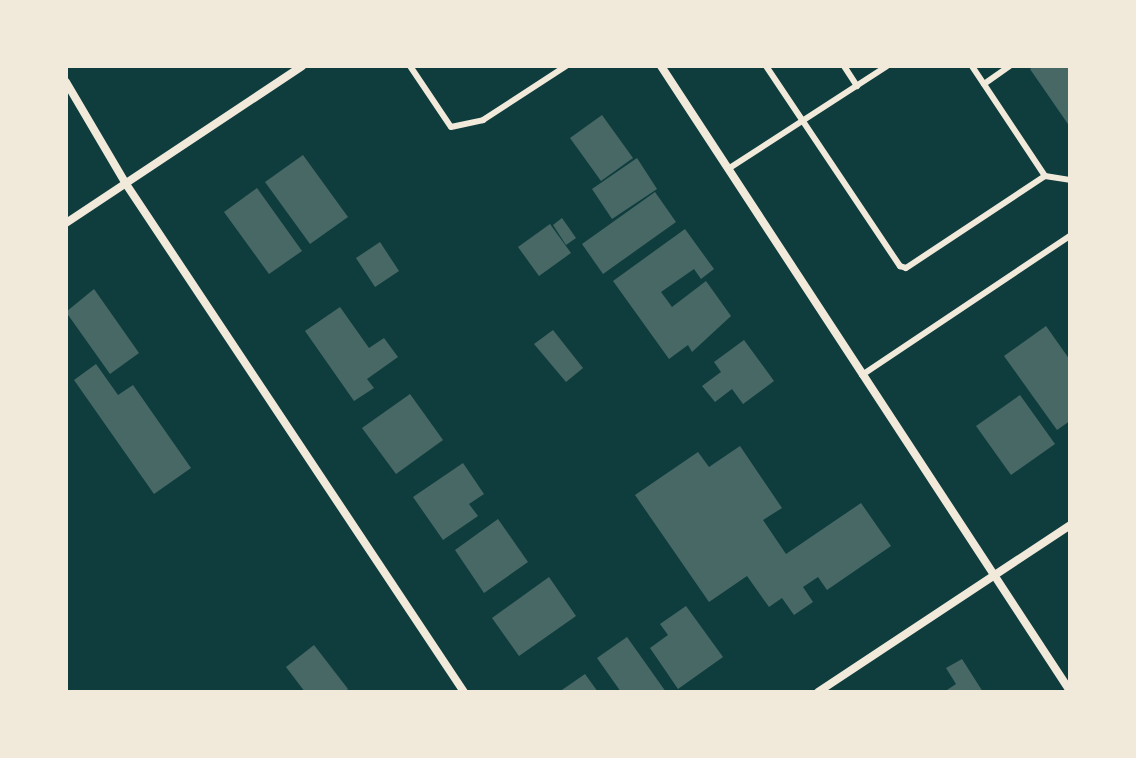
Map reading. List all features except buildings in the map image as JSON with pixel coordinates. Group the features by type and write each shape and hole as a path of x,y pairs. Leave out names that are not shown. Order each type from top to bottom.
{"street":[{"path":"66,223 302,66"},
{"path":"661,66 1070,691"},
{"path":"66,82 126,184 464,692"},
{"path":"818,692 1070,525"}],"lane":[{"path":"410,66 451,127 483,120 566,66"},
{"path":"766,66 900,266 906,268 1045,176 1070,180"},
{"path":"844,66 857,86"},
{"path":"728,169 887,66"},
{"path":"972,66 1045,176"},
{"path":"984,84 1010,66"},
{"path":"862,375 1070,236"}]}
